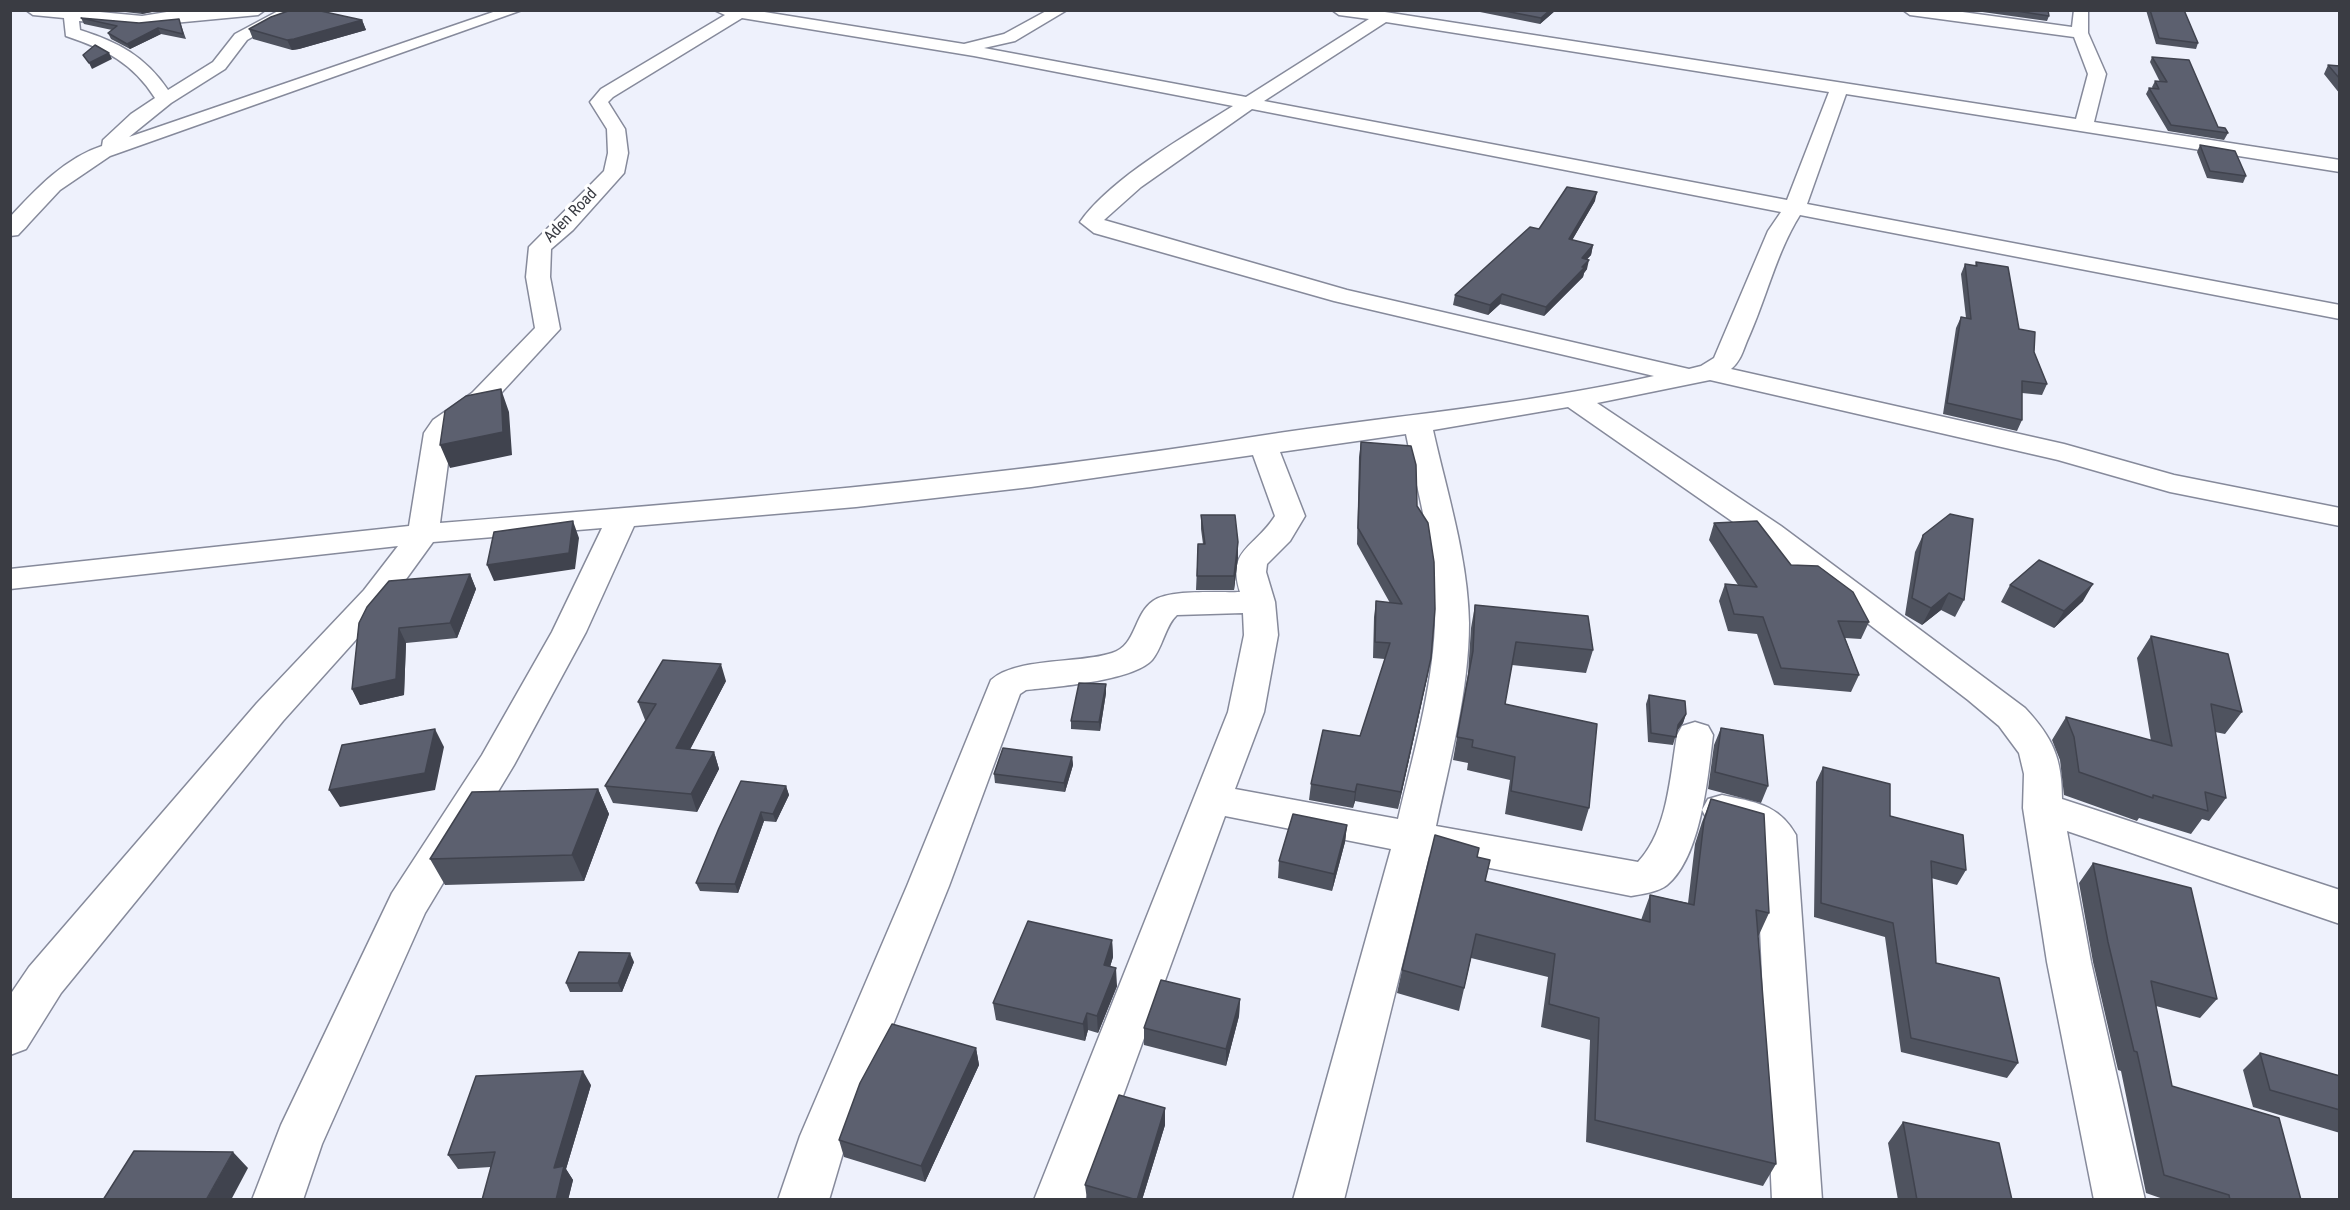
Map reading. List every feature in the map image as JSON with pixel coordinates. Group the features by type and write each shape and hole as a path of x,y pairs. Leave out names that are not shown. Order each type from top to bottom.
{"street":[{"path":"33,10 142,21 258,10"},
{"path":"178,10 207,14"},
{"path":"103,152 138,118 165,99 196,82 221,63 236,47 241,37 293,10"},
{"path":"10,230 52,183 74,167 103,152 515,10"},
{"path":"888,20 953,47 1009,38 1060,10"},
{"path":"1339,10 2340,166"},
{"path":"1910,10 2080,33"},
{"path":"2081,10 2080,33 2097,74 2085,125"},
{"path":"735,11 953,47 2340,312"},
{"name":"Aden Road","path":"423,534 438,433 443,426 481,399 548,329 538,277 540,247 565,225 614,172 618,153 616,129 600,102 607,93 735,11"},
{"path":"71,13 72,33 122,50 132,57 153,79 165,99"},
{"path":"1383,17 1248,104 1122,190 1095,213 1091,222 1102,228 1332,293 2064,453 2170,483 2340,518"},
{"path":"10,579 423,534 856,498 1030,478 1418,424 1574,399 1700,374 1725,362 1779,231 1795,207 1839,89"},
{"path":"1574,399 1770,533 2012,717 2030,737 2038,753 2043,774 2043,808 2069,962 2120,1200"},
{"path":"1318,1200 1414,838 1445,694 1452,624 1450,580 1418,424"},
{"path":"1059,1200 1102,1082 1246,712 1261,635 1259,602 1250,572 1252,562 1279,534 1290,516 1263,444"},
{"path":"277,1200 297,1142 407,905 495,765 569,632 622,519"},
{"path":"10,1035 45,980 270,712 375,597 423,534"},
{"path":"803,1200 824,1136 928,886 1004,689 1010,683 1021,679 1095,668 1130,660 1144,646 1160,612 1171,605 1259,602"},
{"path":"1213,799 1631,879 1652,875 1665,860 1686,800 1695,735"},
{"path":"1686,800 1763,821 1772,826 1776,835 1797,1200"},
{"path":"2043,808 2340,906"}],"building":[{"path":"291,10 316,10 362,20 287,40 249,29 271,17"},
{"path":"1500,10 1550,10 1541,18"},
{"path":"2010,10 2048,10 2049,16"},
{"path":"2150,10 2184,10 2198,43 2159,38"},
{"path":"81,18 139,23 179,19 183,34 158,28 127,44 108,33 117,26"},
{"path":"95,45 109,53 89,63 83,55"},
{"path":"2152,57 2189,60 2218,127 2225,128 2228,133 2171,125 2149,88 2159,89 2155,81 2167,82"},
{"path":"2328,65 2340,66 2340,79"},
{"path":"2200,145 2235,151 2246,176 2210,171"},
{"path":"1567,187 1597,192 1569,239 1593,245 1582,258 1589,260 1582,267 1585,267 1546,307 1502,294 1490,305 1455,295 1530,227 1539,229"},
{"path":"1976,262 2008,267 2019,329 2035,332 2034,352 2047,384 2022,381 2022,420 1947,403 1961,317 1971,319 1965,264 1977,266"},
{"path":"501,389 503,432 440,445 445,411 466,396"},
{"path":"1361,442 1411,446 1416,465 1417,506 1428,523 1434,562 1435,609 1431,658 1401,792 1357,784 1355,792 1311,784 1323,730 1360,736 1390,643 1375,642 1376,601 1402,604 1358,528"},
{"path":"1950,514 1973,519 1964,600 1949,593 1931,608 1912,598 1923,535"},
{"path":"1201,515 1235,515 1238,542 1234,576 1197,576 1198,544 1205,544"},
{"path":"573,521 569,553 487,565 494,532"},
{"path":"1757,521 1791,565 1818,566 1853,592 1869,622 1838,621 1859,675 1781,668 1763,617 1734,614 1725,584 1757,587 1714,523"},
{"path":"2039,560 2093,584 2064,611 2010,585"},
{"path":"470,574 450,623 399,628 396,679 352,689 359,623 367,607 389,581"},
{"path":"1475,605 1588,616 1593,650 1516,642 1505,704 1597,724 1589,808 1511,791 1515,757 1472,747 1473,740 1457,737 1473,651"},
{"path":"2151,636 2228,654 2242,712 2211,704 2226,798 2205,792 2208,811 2153,795 2153,798 2079,772 2074,737 2066,717 2172,746"},
{"path":"663,660 721,664 676,748 714,752 691,794 605,786 656,704 638,702"},
{"path":"1079,683 1106,684 1099,722 1071,721"},
{"path":"1649,695 1685,701 1686,714 1678,725 1676,737 1651,733"},
{"path":"1721,728 1763,735 1768,786 1715,772"},
{"path":"435,729 425,773 329,790 342,745"},
{"path":"1003,748 1072,757 1064,783 994,774"},
{"path":"1823,767 1890,784 1890,816 1963,835 1966,870 1931,861 1936,963 1999,978 2018,1063 1911,1038 1893,923 1821,903"},
{"path":"741,781 786,786 773,814 761,812 735,884 696,883 719,828"},
{"path":"598,789 572,855 430,859 472,792"},
{"path":"1711,799 1764,814 1769,913 1756,910 1776,1164 1595,1120 1599,1018 1549,1004 1555,954 1476,934 1464,988 1402,970 1435,835 1479,848 1477,857 1490,860 1485,881 1650,922 1650,895 1694,905 1704,821"},
{"path":"1293,814 1347,825 1334,874 1279,861"},
{"path":"2093,863 2191,888 2217,999 2151,981 2172,1086 2279,1118 2301,1200 2230,1200 2229,1195 2164,1175 2137,1052 2134,1051 2108,942"},
{"path":"1028,921 1112,940 1104,965 1116,968 1097,1016 1087,1013 1083,1024 993,1003"},
{"path":"579,952 630,953 618,983 566,983"},
{"path":"1161,980 1240,999 1226,1049 1144,1028"},
{"path":"892,1024 976,1048 921,1166 839,1140 860,1083"},
{"path":"2260,1053 2340,1076 2340,1110 2270,1090"},
{"path":"583,1071 554,1168 564,1166 556,1200 482,1200 495,1152 448,1155 476,1076"},
{"path":"1119,1095 1165,1108 1137,1200 1085,1185"},
{"path":"1903,1122 1999,1143 2012,1200 1917,1200"},
{"path":"134,1151 233,1152 206,1200 103,1200"}]}
